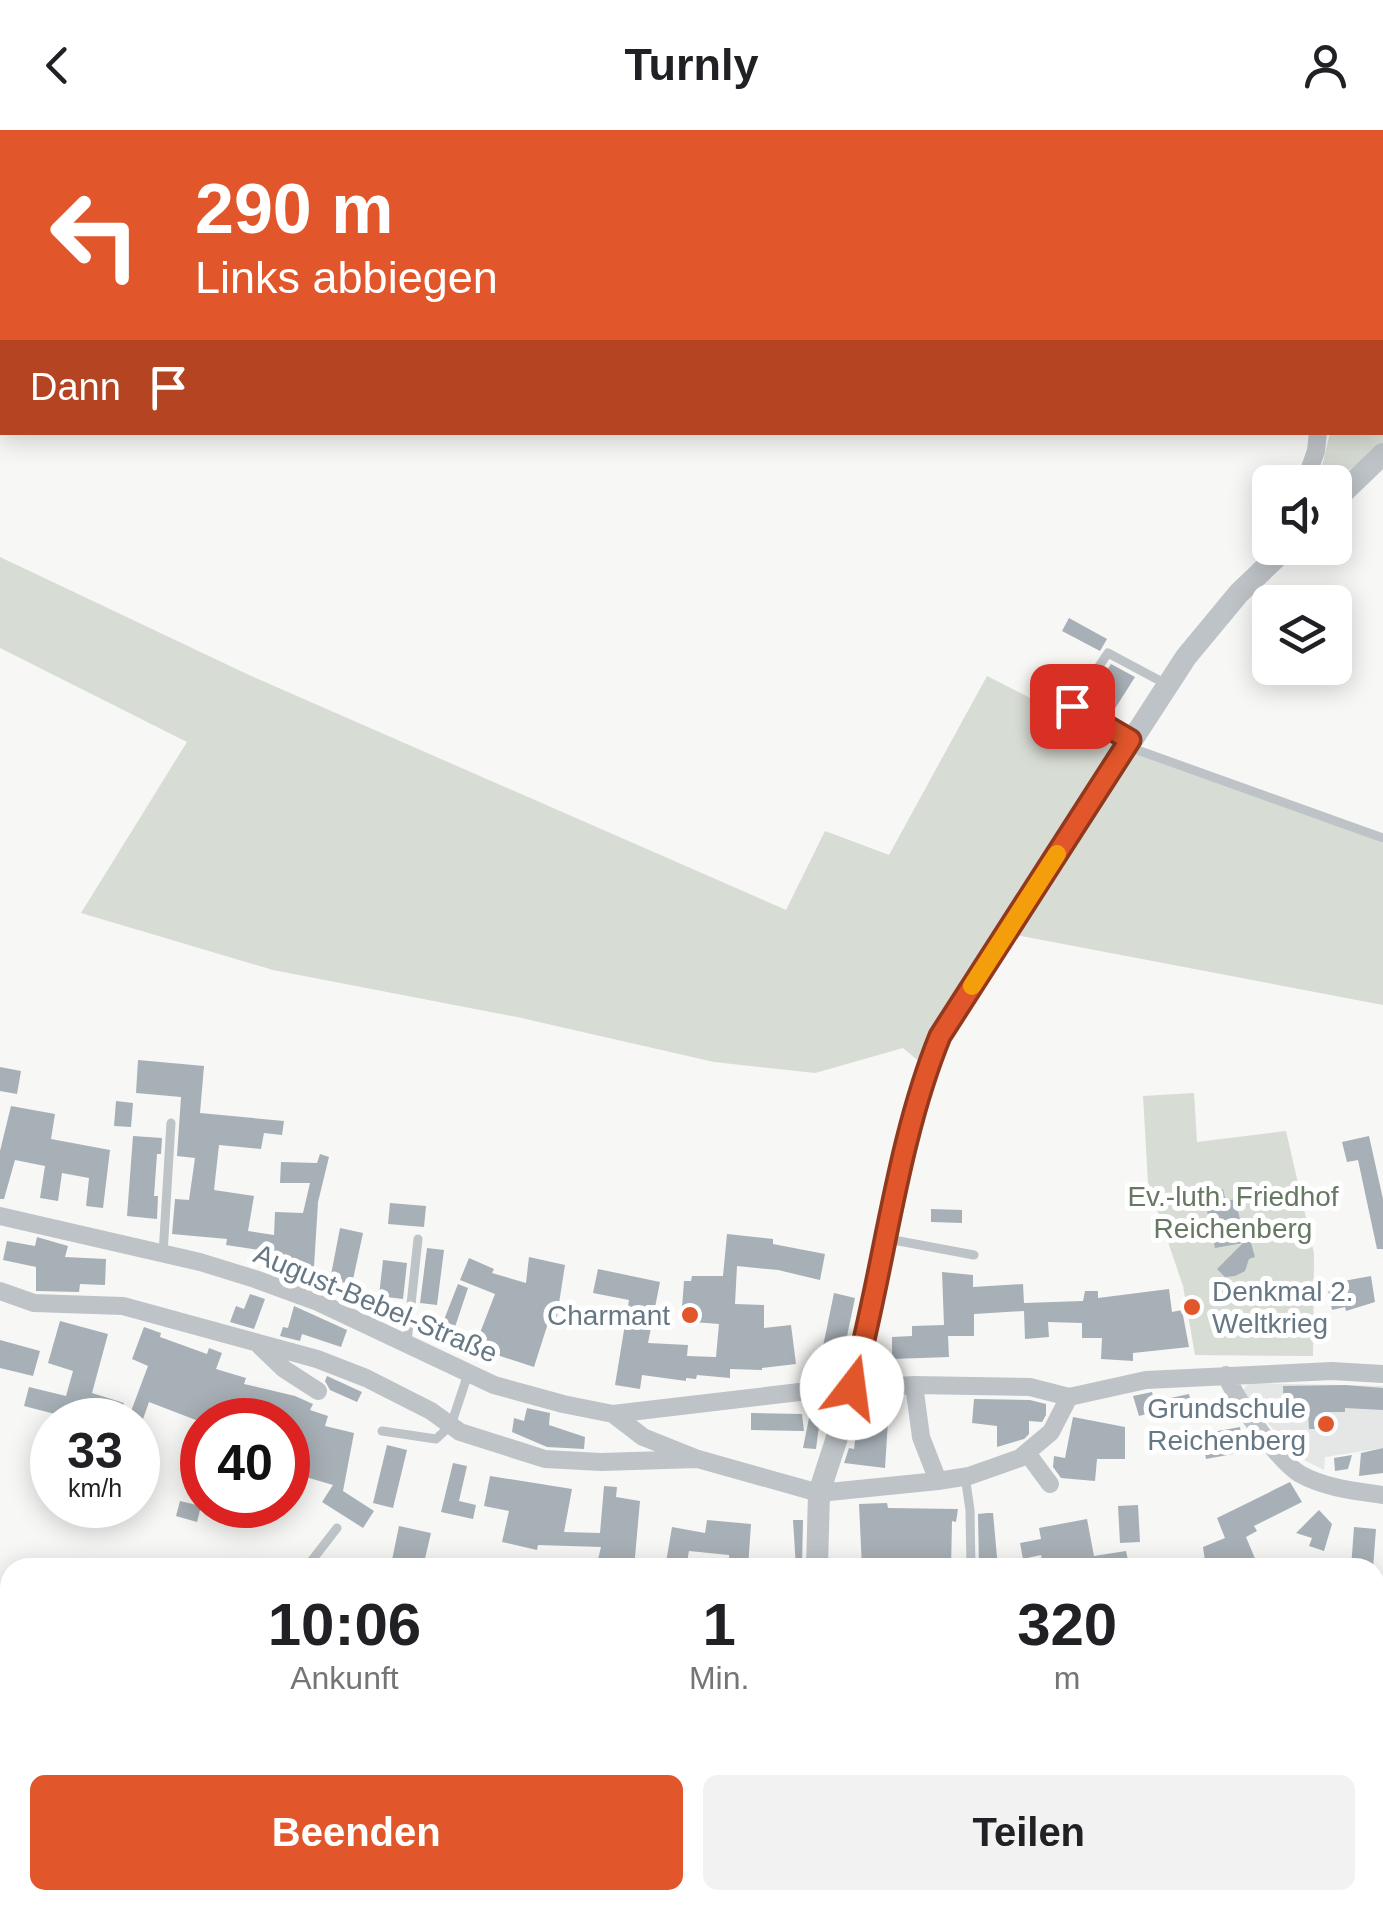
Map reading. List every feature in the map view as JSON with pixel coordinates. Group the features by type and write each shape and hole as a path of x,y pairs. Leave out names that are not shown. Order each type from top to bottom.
{"street":[{"path":"1311,465 1318,435"},
{"path":"1352,484 1383,454"},
{"path":"817,1558 818,1493 852,1388 927,1068 940,1036 1167,684 1211,624 1269,565"},
{"name":"August-Bebel-Straße","path":"0,1216 200,1262 318,1302 468,1374 546,1400 613,1414 914,1384 1030,1387 1070,1397 1146,1380 1332,1371 1383,1374"},
{"name":"August-Bebel-Straße","path":"0,1290 34,1304 123,1306 317,1359 431,1410 460,1432 546,1459 698,1459"},
{"name":"August-Bebel-Straße","path":"260,1346 284,1369 318,1391"},
{"path":"1226,1376 1238,1402 1297,1472 1350,1490 1383,1494"},
{"path":"914,1384 921,1437 938,1481"},
{"name":"August-Bebel-Straße","path":"613,1414 644,1437 698,1459 818,1493 965,1476 1027,1453 1051,1432 1070,1397"},
{"path":"1027,1453 1050,1484"}],"lane":[{"path":"1167,684 1108,653 1072,706 1128,743 1383,838"},
{"path":"163,1254 171,1123"},
{"path":"407,1345 418,1239"},
{"path":"886,1239 974,1255"},
{"path":"382,1431 436,1438 451,1425 468,1374"},
{"path":"965,1476 972,1558"},
{"path":"314,1558 337,1528"}],"shaded area":[{"name":"Grundschule Reichenberg","path":"1249,1383 1383,1386 1383,1448 1325,1457 1324,1470 1294,1455 1242,1391"}],"green space":[{"path":"1330,435 1383,435 1383,443 1352,468 1352,465 1322,465"},
{"path":"0,557 249,675 786,910 825,831 889,855 987,676 1126,747 1325,818 1383,843 1383,1005 1006,933 927,1068 903,1048 815,1073 714,1062 517,1017 273,970 81,913 187,742 0,648"},
{"name":"Ev.-luth. Friedhof Reichenberg","path":"1194,1093 1197,1142 1286,1131 1314,1253 1313,1356 1195,1355 1183,1286 1148,1183 1143,1096"}],"building":[{"path":"1069,618 1107,639 1100,651 1062,631"},
{"path":"1111,664 1135,677 1109,718 1085,704"},
{"path":"138,1060 204,1066 200,1113 284,1121 282,1135 264,1133 261,1149 219,1145 214,1190 254,1196 248,1231 274,1235 275,1212 303,1213 310,1183 280,1183 281,1162 317,1163 320,1154 329,1157 318,1202 314,1267 272,1263 273,1252 226,1245 227,1239 172,1234 175,1199 189,1200 195,1158 177,1156 181,1097 136,1093"},
{"path":"0,1067 21,1071 17,1094 0,1091"},
{"path":"116,1101 133,1103 131,1127 114,1126"},
{"path":"11,1106 55,1114 51,1139 110,1150 103,1208 86,1206 89,1178 62,1173 58,1201 40,1198 45,1166 15,1160 4,1199 0,1199 0,1151"},
{"path":"133,1136 162,1138 154,1196 158,1196 157,1219 127,1216"},
{"path":"1369,1136 1383,1199 1383,1249 1377,1249 1358,1160 1347,1162 1342,1142"},
{"path":"1223,1189 1226,1201 1235,1199 1245,1240 1249,1236 1255,1257 1249,1259 1245,1271 1225,1277 1217,1269 1243,1243 1215,1248 1206,1206 1214,1204 1210,1192"},
{"path":"390,1203 426,1206 424,1227 388,1224"},
{"path":"931,1209 962,1210 962,1223 931,1222"},
{"path":"340,1228 363,1233 352,1284 330,1280"},
{"path":"727,1234 773,1239 773,1244 825,1254 820,1280 737,1266 735,1304 764,1305 764,1328 791,1325 796,1364 762,1370 730,1369 730,1378 697,1375 696,1379 686,1381 642,1375 640,1389 615,1385 629,1300 593,1293 598,1269 660,1282 648,1343 688,1345 687,1356 716,1357 719,1324 681,1321 684,1281 691,1281 692,1276 723,1276"},
{"path":"37,1237 68,1246 65,1257 106,1259 105,1285 80,1284 79,1292 36,1291 36,1267 3,1260 7,1241 35,1246"},
{"path":"427,1248 444,1250 437,1305 420,1303"},
{"path":"529,1257 565,1265 557,1316 555,1322 549,1320 534,1367 488,1352 485,1359 467,1354 474,1338 478,1338 495,1294 460,1280 469,1258 494,1269 492,1273 526,1283"},
{"path":"383,1260 407,1263 403,1299 379,1296"},
{"path":"942,1272 973,1275 973,1287 1023,1284 1024,1303 1083,1301 1085,1291 1098,1291 1098,1298 1169,1289 1172,1312 1182,1310 1189,1347 1133,1353 1133,1361 1101,1359 1102,1338 1082,1338 1082,1323 1048,1322 1049,1337 1025,1339 1024,1311 974,1314 974,1336 948,1336 949,1357 892,1359 892,1337 912,1336 912,1326 944,1325"},
{"path":"1371,1276 1375,1302 1346,1311 1345,1307 1332,1310 1327,1284"},
{"path":"458,1284 468,1288 451,1339 438,1335"},
{"path":"834,1293 855,1298 841,1365 820,1361"},
{"path":"250,1294 265,1299 254,1329 230,1322 236,1306 244,1309"},
{"path":"294,1306 347,1330 341,1347 302,1334 300,1341 280,1336 283,1327 288,1328"},
{"path":"60,1321 108,1334 92,1393 108,1398 30,1398 30,1408 24,1406 29,1387 66,1396 73,1371 48,1363"},
{"path":"144,1327 207,1354 209,1348 222,1353 216,1369 246,1378 244,1384 300,1398 180,1398 180,1414 160,1406 160,1398 136,1398 148,1366 132,1359"},
{"path":"0,1340 40,1351 33,1376 0,1368"},
{"path":"327,1376 362,1392 357,1402 330,1390 325,1381"},
{"path":"1283,1386 1383,1388 1383,1410 1345,1408 1345,1412 1324,1412 1324,1429 1309,1429 1308,1412 1284,1413"},
{"path":"1152,1392 1157,1411 1139,1416 1133,1396"},
{"path":"1189,1394 1192,1408 1169,1413 1166,1399"},
{"path":"974,1399 1030,1400 1046,1404 1046,1415 1042,1422 1029,1421 1029,1434 1024,1439 997,1447 997,1426 972,1423"},
{"path":"812,1403 822,1403 816,1449 803,1448"},
{"path":"868,1404 889,1405 885,1468 844,1463 849,1448 854,1449 857,1425 868,1426"},
{"path":"527,1408 550,1413 549,1425 585,1437 584,1449 547,1447 512,1432 514,1418 524,1421"},
{"path":"310,1410 328,1416 325,1426 354,1433 343,1491 374,1511 363,1528 322,1502 333,1485 310,1478"},
{"path":"751,1413 802,1414 804,1431 751,1430"},
{"path":"1073,1417 1125,1427 1125,1459 1097,1459 1095,1481 1061,1478 1053,1467 1054,1456 1065,1458"},
{"path":"1240,1427 1244,1452 1206,1459 1202,1434"},
{"path":"387,1445 407,1450 393,1508 373,1503"},
{"path":"1383,1448 1383,1473 1359,1476 1361,1453"},
{"path":"1352,1455 1348,1469 1335,1471 1334,1458"},
{"path":"453,1463 467,1466 459,1501 476,1505 473,1519 441,1512"},
{"path":"490,1476 572,1489 564,1532 600,1533 604,1486 617,1487 616,1497 640,1501 635,1558 598,1558 601,1547 538,1545 537,1550 502,1542 509,1511 484,1506"},
{"path":"1290,1482 1302,1502 1254,1526 1257,1531 1246,1537 1255,1558 1205,1558 1203,1547 1225,1538 1217,1518"},
{"path":"859,1504 958,1509 956,1522 952,1521 951,1558 862,1558"},
{"path":"1138,1505 1140,1542 1120,1543 1118,1506"},
{"path":"1319,1510 1332,1524 1324,1551 1309,1546 1312,1538 1296,1533"},
{"path":"993,1513 997,1558 979,1558 978,1514"},
{"path":"1087,1519 1094,1556 1126,1551 1128,1558 1023,1558 1020,1543 1041,1539 1039,1528"},
{"path":"707,1520 751,1524 749,1558 689,1551 688,1558 667,1558 672,1527 705,1533"},
{"path":"793,1520 803,1520 802,1558 795,1558"},
{"path":"399,1526 431,1533 425,1558 392,1558"},
{"path":"1354,1527 1376,1529 1374,1558 1352,1558"}],"slow traffic":[{"path":"972,986 1057,854"}],"place":[{"name":"Denkmal 2. Weltkrieg","path":"1192,1307"},
{"name":"Charmant","path":"690,1315"},
{"name":"Grundschule Reichenberg","path":"1326,1424"}],"route":[{"path":"852,1388 903,1162 927,1068 940,1036 1130,740 1072,706"}]}
